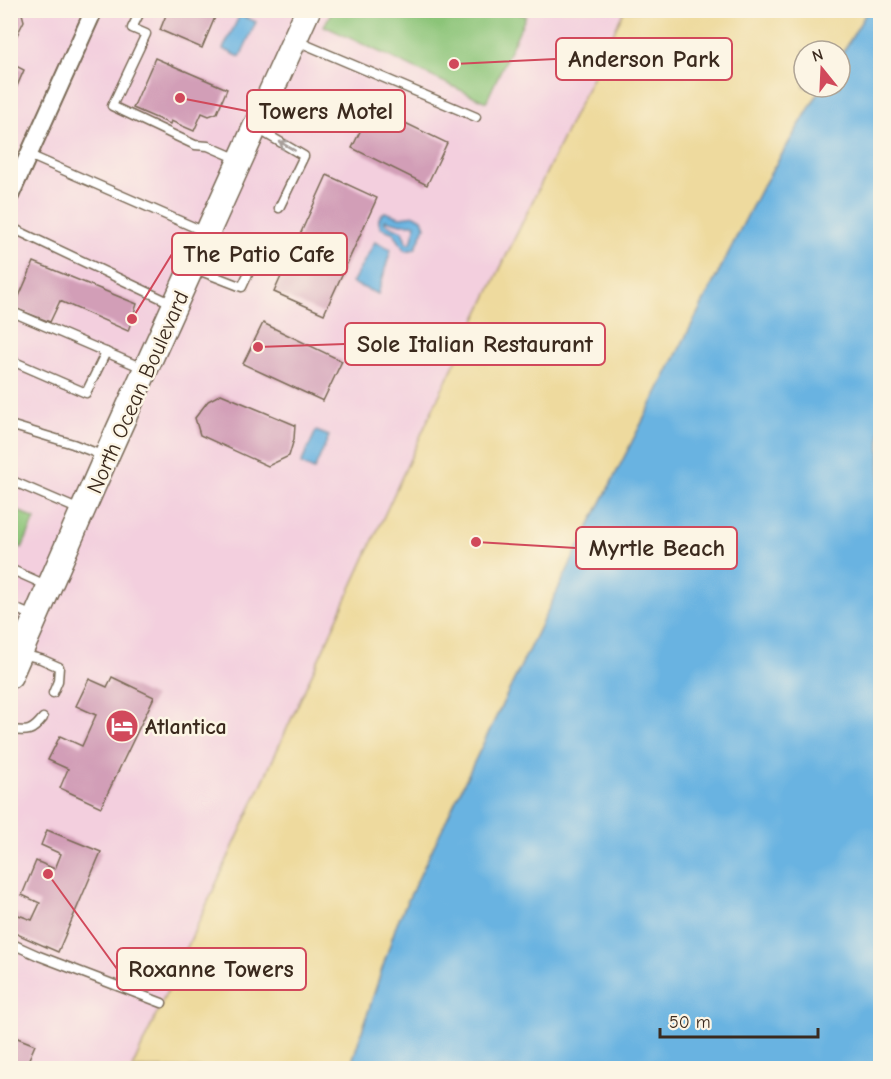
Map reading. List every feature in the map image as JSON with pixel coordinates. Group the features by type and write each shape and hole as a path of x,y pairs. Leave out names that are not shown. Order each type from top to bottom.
{"main road":[{"name":"North Ocean Boulevard","path":"10,676 16,651 36,618 106,457 308,10"}],"street":[{"path":"10,196 94,10"}],"lane":[{"path":"141,10 132,28 146,34 112,106 195,145 208,146 241,160"},
{"path":"295,40 476,117"},
{"path":"255,128 304,156 279,208"},
{"path":"29,155 208,233"},
{"path":"10,227 176,306"},
{"path":"193,268 242,287 264,240"},
{"path":"10,311 147,369"},
{"path":"10,360 86,393 105,352"},
{"path":"10,425 73,444 106,457"},
{"path":"10,480 83,511"},
{"path":"10,569 50,587"},
{"path":"10,606 36,618"},
{"path":"16,651 59,667 58,681 53,693"},
{"path":"10,730 34,729 43,718"},
{"path":"10,943 162,1003"}],"shaded area":[{"path":"10,11 624,11 436,402 132,1068 11,1068"}],"green space":[{"path":"332,11 513,11 526,16 486,102 324,26"},
{"path":"11,507 35,519 22,548 11,543"}],"sand":[{"path":"624,11 868,11 851,39 792,39 792,99 815,99 760,191 585,534 466,779 397,923 350,1068 132,1068 436,402"}],"water":[{"path":"868,10 880,11 880,1068 350,1068 397,923 585,534 760,191 815,99 852,99 851,39"},
{"path":"240,15 256,22 240,57 223,49"},
{"path":"385,212 400,217 415,215 422,219 425,227 415,249 406,251 394,233 381,228 379,219","holes":["385,220 401,224 416,224 411,243 407,243 402,231 385,223"]},
{"path":"375,242 391,249 378,294 352,283"},
{"path":"316,431 329,436 314,470 301,464"}],"building":[{"path":"10,10 21,10 24,21 16,37 10,34"},
{"path":"168,10 218,10 202,48 160,30"},
{"path":"155,58 227,89 217,113 209,116 202,113 194,131 171,121 170,124 133,108"},
{"path":"10,63 24,70 10,102"},
{"path":"372,107 447,143 427,185 352,148"},
{"path":"327,175 377,198 324,314 274,292"},
{"path":"34,262 137,304 128,331 60,301 50,322 14,308"},
{"path":"263,323 342,361 323,401 243,364"},
{"path":"221,394 295,425 289,456 268,466 200,435 195,418 208,401"},
{"path":"112,677 154,697 101,807 60,788 68,769 48,760 60,736 82,746 96,715 76,706 89,679 107,687"},
{"path":"47,830 101,852 58,952 10,931 10,920 13,913 32,920 40,903 22,895 36,861 55,869 61,854 41,845"},
{"path":"10,1035 35,1045 25,1068 10,1068"}],"place":[{"name":"Anderson Park","path":"454,64"},
{"name":"Towers Motel","path":"180,98"},
{"name":"The Patio Cafe","path":"132,319"},
{"name":"Sole Italian Restaurant","path":"258,347"},
{"name":"Myrtle Beach","path":"476,542"},
{"name":"Atlantica","path":"122,726"},
{"name":"Roxanne Towers","path":"48,874"}]}
